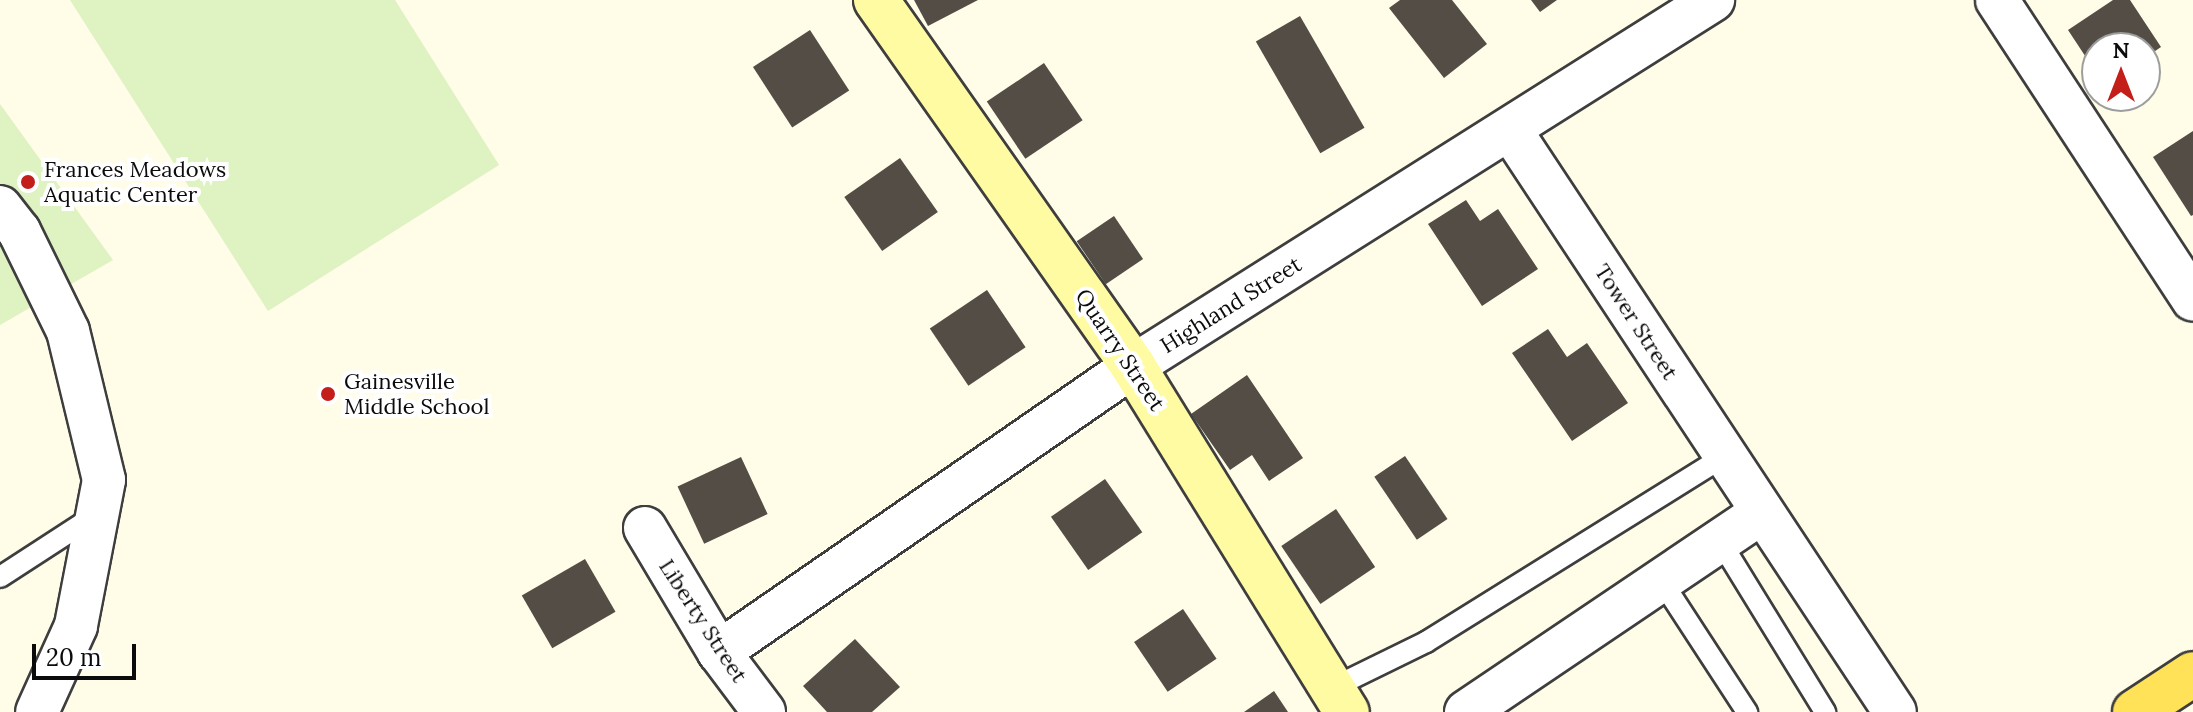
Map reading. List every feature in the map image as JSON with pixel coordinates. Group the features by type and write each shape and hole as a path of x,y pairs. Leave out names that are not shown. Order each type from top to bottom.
{"main road":[{"path":"2135,712 2193,674"}],"street":[{"name":"Quarry Street","path":"876,0 1133,366 1339,700"},
{"name":"Highland Street","path":"719,652 1133,366 1511,131 1713,0"},
{"path":"1997,0 2193,299"},
{"name":"Tower Street","path":"1511,131 1760,514 1895,712"},
{"path":"0,207 19,231 68,331 104,480 76,626 37,712"},
{"path":"1466,712 1760,514"},
{"name":"Liberty Street","path":"645,528 719,652 764,712"}],"lane":[{"path":"1339,700 1426,642 1723,457"},
{"path":"0,577 98,514"},
{"path":"1720,541 1825,712"},
{"path":"1661,580 1747,712"}],"green space":[{"path":"70,0 395,0 499,165 268,311"},
{"name":"Frances Meadows Aquatic Center","path":"0,104 113,260 0,325"}],"building":[{"path":"914,0 978,0 928,26"},
{"path":"1400,0 1452,0 1487,44 1444,78 1389,8"},
{"path":"1531,0 1557,0 1540,12"},
{"path":"2113,0 2130,0 2151,32 2081,32 2081,50 2068,30"},
{"path":"1300,16 1364,128 1320,153 1256,42"},
{"path":"810,30 849,90 792,127 753,67"},
{"path":"1044,63 1083,120 1025,159 987,102"},
{"path":"2193,131 2193,215 2191,216 2153,157"},
{"path":"900,158 938,212 882,251 844,197"},
{"path":"1466,200 1480,221 1498,209 1538,269 1482,306 1428,224"},
{"path":"1114,216 1143,259 1106,284 1077,241"},
{"path":"987,290 1026,347 968,386 930,329"},
{"path":"1548,329 1567,357 1587,343 1628,403 1572,441 1512,353"},
{"path":"1247,375 1303,458 1269,481 1252,455 1230,470 1191,414"},
{"path":"1405,456 1447,519 1417,540 1374,477"},
{"path":"741,457 768,514 704,544 678,487"},
{"path":"1105,479 1142,532 1088,570 1051,517"},
{"path":"1336,509 1375,567 1320,604 1281,546"},
{"path":"585,559 616,612 552,648 522,596"},
{"path":"1183,609 1217,659 1168,692 1134,642"},
{"path":"855,639 900,687 872,712 827,712 803,686"},
{"path":"1274,691 1288,712 1244,712"}],"place":[{"name":"Frances Meadows Aquatic Center","path":"28,182"},
{"name":"Gainesville Middle School","path":"328,394"}]}
